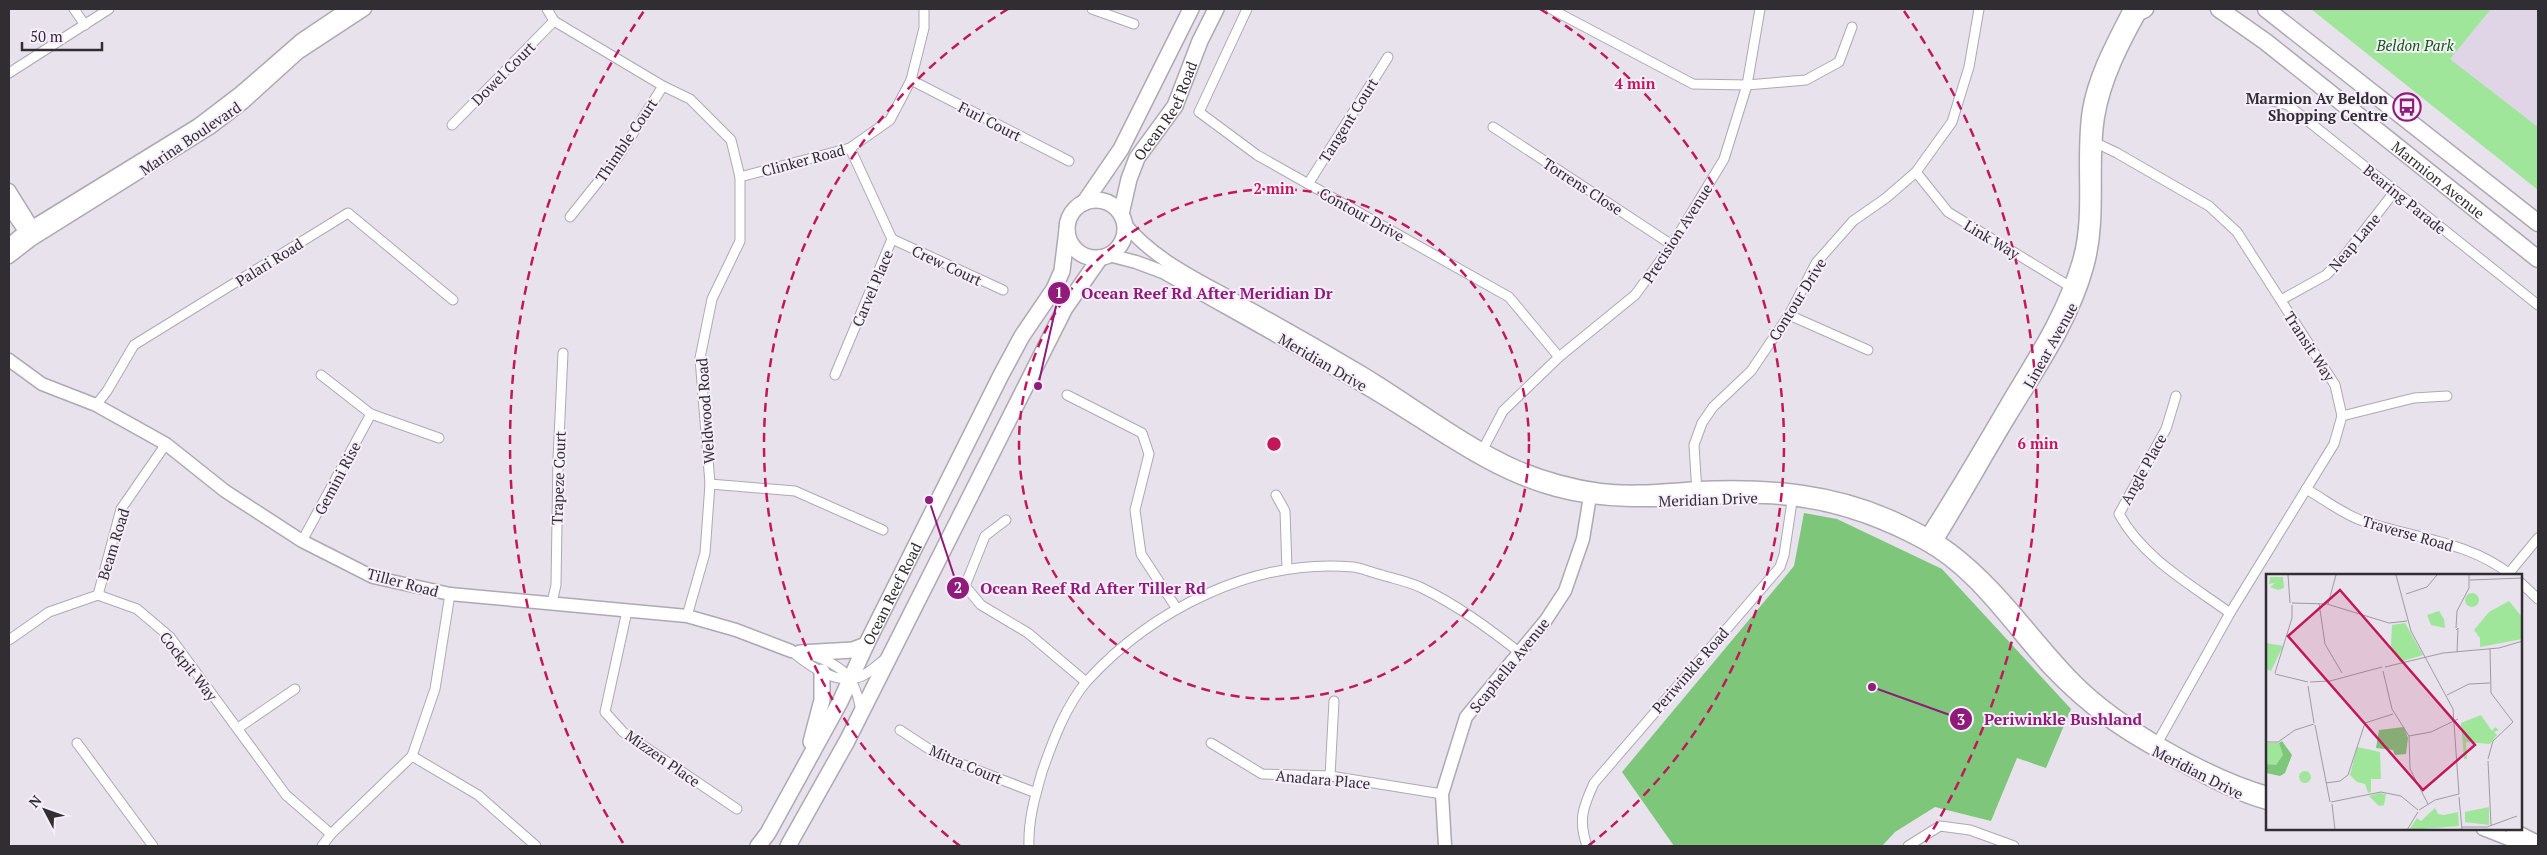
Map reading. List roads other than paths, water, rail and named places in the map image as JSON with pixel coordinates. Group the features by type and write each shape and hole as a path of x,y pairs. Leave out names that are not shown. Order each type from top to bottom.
{"highway":[{"path":"2206,9 2256,42 2266,42"},
{"name":"Marmion Avenue","path":"2219,9 2266,42 2538,259"},
{"name":"Marmion Avenue","path":"2266,9 2535,218"}],"main road":[{"name":"Ocean Reef Road","path":"1084,203 1121,149 1191,9"},
{"name":"Ocean Reef Road","path":"1123,219 1130,174 1137,158 1175,106 1200,41 1216,9"},
{"path":"1092,201 1109,203 1123,219 1122,242 1104,256 1090,257 1074,248 1067,230 1072,214 1084,203 1092,201"},
{"name":"Ocean Reef Road","path":"758,846 805,766 1001,375 1022,336 1054,289 1062,270 1067,230"},
{"name":"Ocean Reef Road","path":"788,846 848,741 861,712 894,652 1068,303 1104,256"},
{"path":"795,652 853,650 866,645"},
{"path":"805,766 822,700 822,672"}],"street":[{"path":"74,9 85,25"},
{"path":"9,73 109,9"},
{"name":"Marina Boulevard","path":"9,257 31,234 198,125 240,93 301,40 347,9"},
{"name":"Marina Boulevard","path":"9,244 31,234 210,128 244,102 298,53 365,9"},
{"name":"Weldwood Road","path":"547,9 554,21 663,86 690,99 731,140 740,177 740,241 712,299 700,358 710,484 705,553 687,616"},
{"name":"Clinker Road","path":"740,177 850,148 890,120 911,80 924,28 924,9"},
{"path":"1092,9 1134,24"},
{"name":"Contour Drive","path":"1247,9 1199,112 1257,154 1509,297 1559,357"},
{"path":"1551,9 1693,84 1747,85 1806,80 1838,62 1852,27"},
{"name":"Precision Avenue","path":"1481,453 1503,411 1559,357 1635,295 1672,245 1724,159 1747,85 1760,9"},
{"name":"Contour Drive","path":"1697,493 1694,445 1702,423 1713,407 1751,371 1789,316 1816,263 1853,221 1886,198 1916,172 1952,122 1970,67 1979,9"},
{"name":"Linear Avenue","path":"1930,542 2042,344 2075,290 2083,239 2091,141 2104,90 2140,9"},
{"name":"Dowel Court","path":"452,125 554,21"},
{"name":"Tangent Court","path":"1308,184 1388,57"},
{"name":"Furl Court","path":"911,80 1069,161"},
{"name":"Thimble Court","path":"570,217 618,157 663,86"},
{"name":"Bearing Parade","path":"2269,100 2288,105 2538,305"},
{"name":"Torrens Close","path":"1493,127 1672,245"},
{"name":"Transit Way","path":"2091,141 2209,206 2238,232 2335,384 2342,416 2334,444 2230,613 2156,746"},
{"name":"Carvel Place","path":"836,375 892,239 850,148"},
{"name":"Link Way","path":"1916,172 1948,212 2075,290"},
{"path":"9,190 31,234"},
{"name":"Neap Lane","path":"2281,300 2326,275 2342,259 2395,191"},
{"path":"9,208 31,234"},
{"name":"Palari Road","path":"96,405 107,391 134,345 348,213 453,300"},
{"name":"Meridian Drive","path":"1123,219 1139,241 1160,257 1365,375 1481,453"},
{"name":"Crew Court","path":"892,239 1003,290"},
{"name":"Meridian Drive","path":"1104,256 1136,262 1163,272 1481,453 1540,476 1591,493 1697,493 1769,497 1793,495 1847,510 1930,542 1972,581 2076,694 2108,722 2156,746 2266,793"},
{"path":"1789,316 1868,350"},
{"name":"Trapeze Court","path":"552,602 556,585 558,459 563,353"},
{"name":"Tiller Road","path":"9,360 42,384 96,405 166,444 225,491 302,541 373,577 450,594 687,616 736,630 840,666 850,678 859,697 861,712"},
{"path":"321,375 371,414 439,438"},
{"path":"1067,395 1142,433 1149,454 1135,510 1141,554 1177,609"},
{"name":"Angle Place","path":"2176,396 2166,429 2120,514 2130,533 2162,564 2230,613"},
{"path":"2342,416 2414,398 2447,396"},
{"name":"Gemini Rise","path":"302,541 371,414"},
{"name":"Beam Road","path":"98,595 121,509 166,444"},
{"path":"710,484 795,491 883,530"},
{"name":"Traverse Road","path":"2306,489 2361,521 2447,543 2480,556 2510,574"},
{"name":"Scaphella Avenue","path":"1445,846 1442,794 1466,717 1546,620 1566,591 1582,539 1591,493"},
{"name":"Periwinkle Road","path":"1587,846 1583,834 1582,811 1594,783 1780,567 1784,555 1793,495"},
{"path":"1276,496 1285,511 1287,569"},
{"path":"1006,520 985,536 965,586 981,605 1028,633 1086,682"},
{"path":"2510,574 2538,538"},
{"path":"1029,846 1028,835 1036,793 1055,733 1086,682 1129,641 1177,609 1234,582 1287,569 1354,567 1420,587 1472,615 1519,652"},
{"path":"2522,584 2538,598"},
{"path":"322,846 331,834 412,756 435,689 450,594"},
{"path":"9,639 49,612 98,595"},
{"name":"Cockpit Way","path":"98,595 137,608 170,637 286,795 331,834"},
{"name":"Mizzen Place","path":"627,611 605,712 623,732 737,809"},
{"name":"Tiller Road","path":"795,652 822,672 836,678 850,678"},
{"path":"850,678 858,678 894,652"},
{"path":"238,728 295,689"},
{"path":"1330,776 1334,701"},
{"name":"Mitra Court","path":"900,730 938,755 1036,793"},
{"path":"77,743 153,846"},
{"name":"Anadara Place","path":"1211,743 1262,774 1330,776 1442,794"},
{"name":"Meridian Drive","path":"2156,746 2214,782 2246,797 2266,803"},
{"path":"412,756 478,795 536,846"},
{"path":"1908,846 1940,826 1970,830 2014,846"},
{"path":"2486,830 2526,846"},
{"path":"2514,830 2538,842"}],"place":[{"name":"Marmion Av Beldon Shopping Centre","path":"2407,107"},
{"name":"Ocean Reef Rd After Meridian Dr","path":"1038,386"},
{"name":"Ocean Reef Rd After Tiller Rd","path":"929,500"},
{"name":"Periwinkle Bushland","path":"1872,687"}],"park label":[{"name":"Beldon Park","path":"2415,45"}]}
